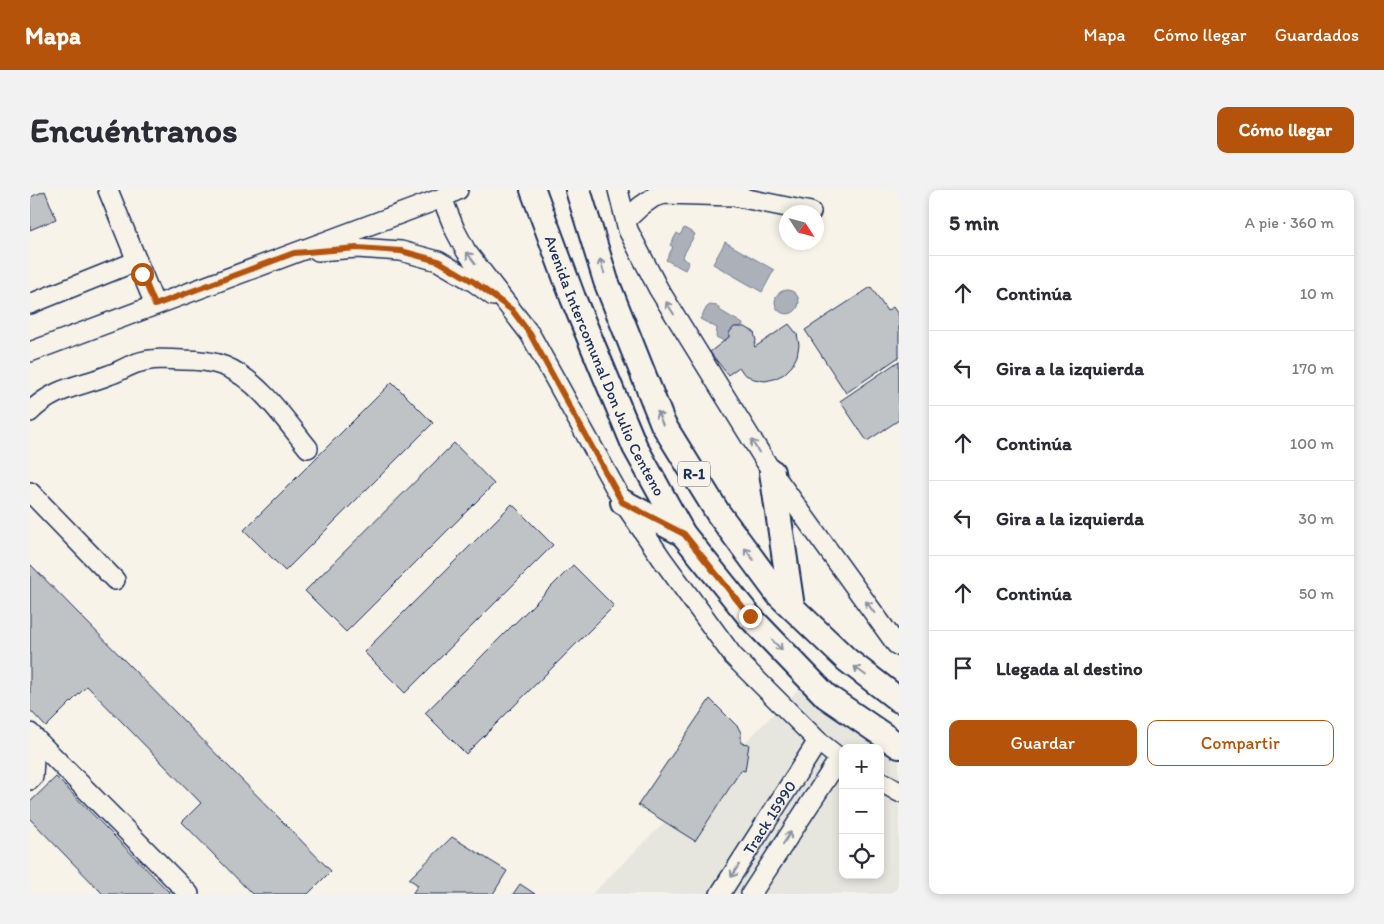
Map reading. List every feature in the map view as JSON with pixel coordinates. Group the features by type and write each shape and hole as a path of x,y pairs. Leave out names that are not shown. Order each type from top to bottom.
{"main road":[{"name":"Avenida Intercomunal Don Julio Centeno","path":"533,190 573,298 635,447 684,534 750,616 826,696 899,746"},
{"name":"Avenida Intercomunal Don Julio Centeno","path":"578,190 606,282 663,424 718,513 778,594 846,660 899,700"},
{"path":"772,472 792,607"},
{"path":"622,502 684,534"}],"street":[{"path":"108,190 155,305"},
{"path":"618,190 628,230 658,288 772,472 899,646"},
{"path":"30,352 450,194 455,230 466,251 530,334 622,502 733,656 818,741 839,758"},
{"path":"626,220 654,197 665,194 733,196 779,205"},
{"path":"294,253 357,248 401,251 438,261 474,282 512,310"},
{"path":"30,304 137,261"},
{"path":"30,412 57,392 109,375 137,362 163,359 203,360 225,366 246,378 260,390 308,448"},
{"path":"30,492 115,580"},
{"path":"30,780 33,777 32,736"},
{"path":"32,736 189,894"},
{"name":"Track 15990","path":"720,894 818,741"},
{"path":"751,894 839,763"},
{"path":"884,783 899,792"}],"shaded area":[{"path":"684,228 695,234 682,258 689,262 685,270 666,260 673,247 670,245 677,233 680,235"},
{"path":"725,242 774,270 762,292 713,264"},
{"path":"787,290 796,293 799,302 796,311 787,314 778,311 775,302 778,293"},
{"path":"710,305 717,306 721,311 743,324 731,330 729,337 724,341 716,337 717,328 700,319"},
{"path":"805,683 899,743 899,894 592,894"}],"building":[{"path":"45,191 56,219 30,230 30,197"},
{"path":"871,287 887,311 893,307 899,316 899,357 846,393 805,330"},
{"path":"789,324 797,334 799,345 797,356 792,366 784,374 774,379 765,381 754,379 744,374 739,367 728,375 710,352 729,337 729,333 734,327 745,327 754,332 755,347"},
{"path":"899,361 899,420 867,441 840,401"},
{"path":"392,382 433,423 285,571 244,530"},
{"path":"454,443 494,484 346,632 305,591"},
{"path":"512,504 553,545 405,693 364,652"},
{"path":"30,564 331,871 308,894 252,894 182,822 201,803 87,686 46,727 30,710"},
{"path":"573,565 614,606 466,754 425,713"},
{"path":"710,699 738,727 741,733 741,743 749,744 745,771 741,770 695,841 638,805"},
{"path":"56,777 171,894 103,894 30,819 30,802"},
{"path":"452,837 507,871 493,894 412,894 418,885 409,879"},
{"path":"520,884 535,894 513,894"}],"route":[{"path":"142,274 155,305 294,253 357,248 401,251 438,261 474,282 512,310 530,334 622,502 684,534 750,616"}]}
